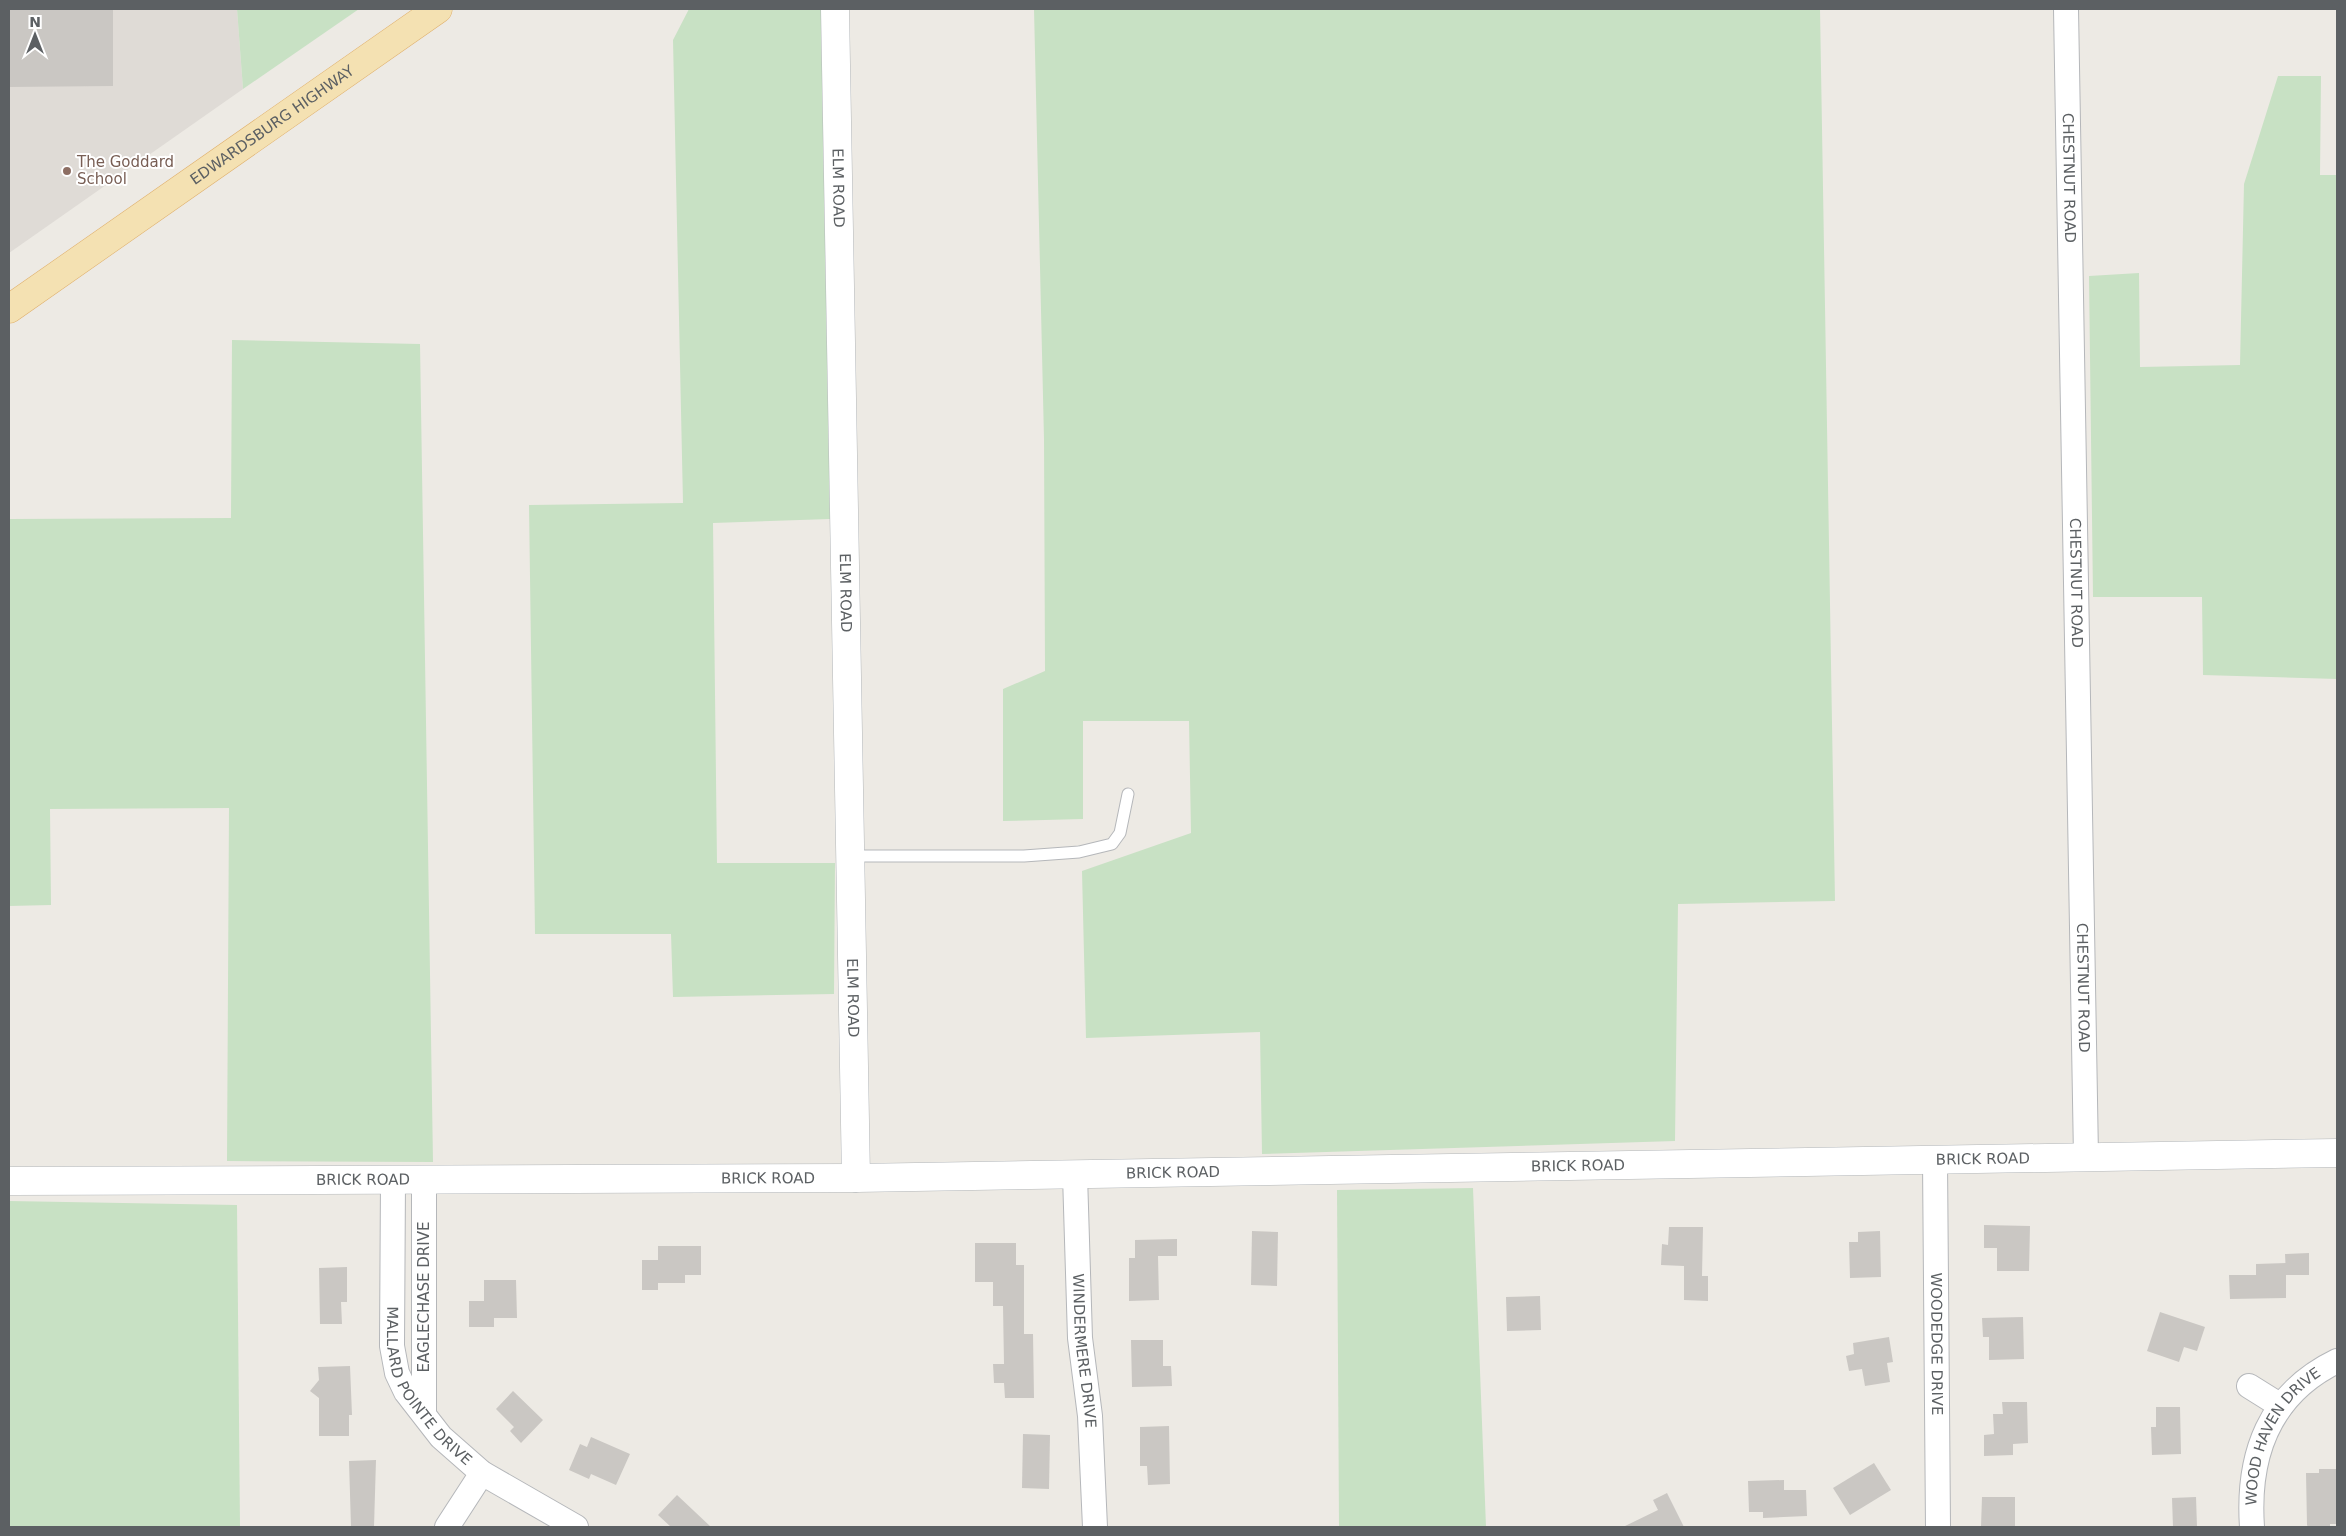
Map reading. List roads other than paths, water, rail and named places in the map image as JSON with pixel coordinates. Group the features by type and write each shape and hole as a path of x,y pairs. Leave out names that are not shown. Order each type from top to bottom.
{"main road":[{"name":"EDWARDSBURG HIGHWAY","path":"9,309 438,9"}],"street":[{"name":"ELM ROAD","path":"835,9 856,1178"},
{"name":"CHESTNUT ROAD","path":"2066,9 2086,1157"},
{"name":"BRICK ROAD","path":"9,1181 856,1178 2337,1153"},
{"name":"WOODEDGE DRIVE","path":"1935,1160 1938,1527"},
{"name":"WINDERMERE DRIVE","path":"1075,1175 1080,1338 1090,1416 1095,1527"},
{"name":"MALLARD POINTE DRIVE","path":"393,1180 392,1346 397,1373 406,1392 441,1438 482,1473 576,1527"},
{"name":"EAGLECHASE DRIVE","path":"424,1180 424,1414"},
{"name":"WOOD HAVEN DRIVE","path":"2252,1527 2253,1471 2260,1443 2281,1406 2299,1386 2337,1361"},
{"path":"2249,1386 2281,1406"},
{"path":"448,1527 482,1473"}],"lane":[{"path":"850,856 1024,856 1079,852 1112,844 1120,833 1128,794"}],"place":[{"name":"The Goddard School","path":"67,171"}]}
